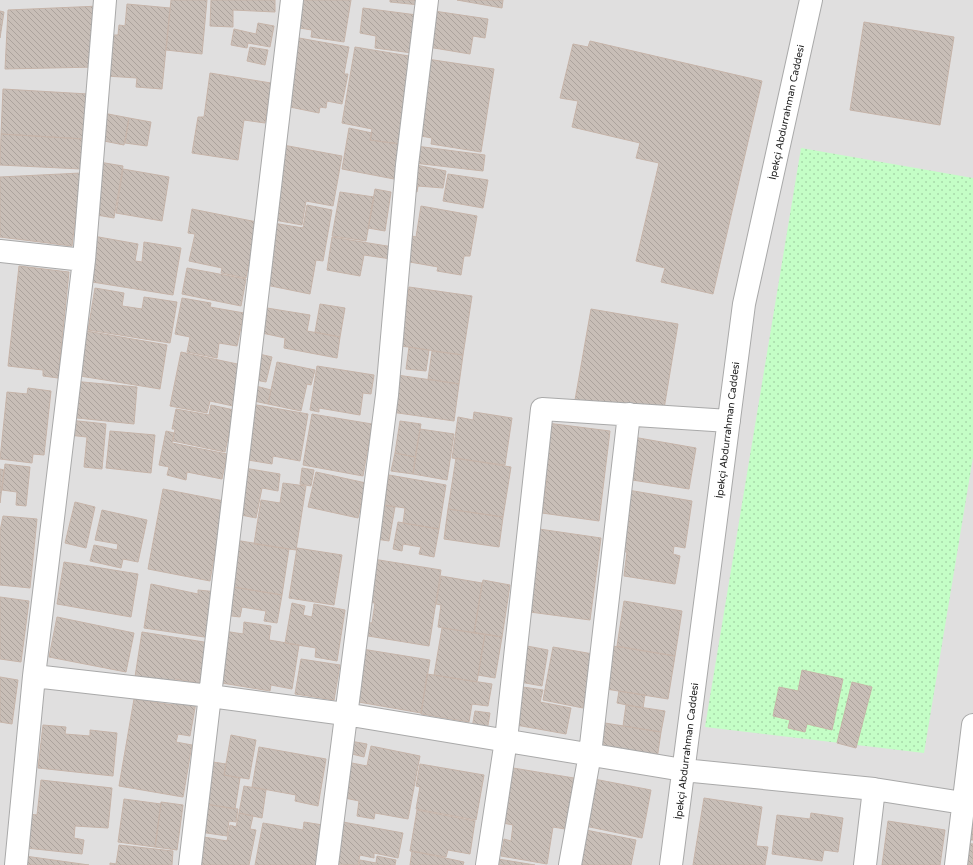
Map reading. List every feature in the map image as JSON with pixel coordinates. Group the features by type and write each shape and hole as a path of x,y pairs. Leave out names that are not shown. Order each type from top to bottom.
{"street":[{"path":"16,865 34,676 84,260 105,0"},
{"path":"190,865 292,0"},
{"path":"327,865 345,714 387,395 407,165 427,0"},
{"name":"İpekçi Abdurrahman Caddesi","path":"671,865 744,304 811,0"},
{"path":"0,251 84,260"},
{"path":"487,865 506,740 542,409 729,420"},
{"path":"570,865 590,754 629,414"},
{"path":"34,676 210,696 345,714 683,770 874,789 963,803"},
{"path":"956,865 972,738"},
{"path":"865,865 874,789"}],"shaded area":[{"path":"0,0 973,0 973,865 0,865"}],"green space":[{"path":"801,148 973,178 973,457 924,753 705,727"}],"building":[{"path":"171,0 207,0 202,54 166,50"},
{"path":"211,0 275,0 275,12 233,10 233,27 210,26"},
{"path":"297,0 351,0 344,42 311,37 312,30 293,27"},
{"path":"390,0 420,0 420,5 390,2"},
{"path":"457,0 503,0 502,8"},
{"path":"127,4 170,8 162,89 136,87 137,78 106,76 110,35 118,35 119,25 125,26"},
{"path":"100,6 97,67 5,69 8,10"},
{"path":"363,8 417,15 412,53 375,48 376,36 360,33"},
{"path":"0,11 4,12 0,38"},
{"path":"434,11 488,19 485,38 473,36 470,54 428,47"},
{"path":"864,22 954,37 940,125 850,110"},
{"path":"258,23 274,26 270,47 248,43 247,48 231,45 234,29 256,34"},
{"path":"299,38 349,47 344,74 348,74 342,104 327,101 326,108 320,107 319,113 285,106"},
{"path":"590,41 762,81 713,294 661,282 665,268 636,261 659,163 636,158 640,143 572,127 578,101 560,98 573,44 588,47"},
{"path":"250,47 268,50 265,65 247,61"},
{"path":"355,47 415,57 400,144 370,140 372,129 342,123"},
{"path":"427,59 494,69 481,152 431,144 432,138 415,135"},
{"path":"210,73 271,83 265,123 244,120 238,160 192,153 198,117 204,117"},
{"path":"3,89 88,94 86,139 1,134"},
{"path":"103,113 129,118 124,145 99,140"},
{"path":"129,118 151,122 147,146 125,143"},
{"path":"349,128 372,133 370,140 400,144 394,179 342,169"},
{"path":"1,134 83,139 81,169 0,165"},
{"path":"283,145 342,156 333,206 306,201 302,225 269,219"},
{"path":"416,146 485,155 483,171 414,163"},
{"path":"99,162 123,166 114,218 91,214"},
{"path":"416,165 446,171 443,188 418,186 417,192 411,191"},
{"path":"123,169 169,177 162,221 116,213"},
{"path":"81,173 72,246 0,237 0,177"},
{"path":"448,174 488,180 483,208 443,201"},
{"path":"375,189 391,192 385,231 368,228"},
{"path":"340,192 374,197 366,241 332,236"},
{"path":"307,205 332,210 323,261 316,260 310,294 266,285 273,223 303,228"},
{"path":"421,206 477,216 470,256 464,256 461,275 437,271 438,267 404,261 408,235 416,237"},
{"path":"192,209 257,222 246,278 221,273 222,268 189,261 195,234 188,233"},
{"path":"93,236 138,244 135,261 142,262 144,242 181,248 173,295 86,281"},
{"path":"332,237 393,247 391,259 364,255 360,276 327,270"},
{"path":"19,266 69,272 58,378 43,376 43,370 8,366"},
{"path":"187,268 246,279 241,306 182,294"},
{"path":"409,287 472,296 463,355 401,346"},
{"path":"95,288 124,293 122,306 142,309 144,297 177,302 170,343 88,330"},
{"path":"182,298 211,303 210,307 244,313 237,346 219,343 217,358 187,352 190,337 175,334"},
{"path":"320,304 345,308 340,337 315,332"},
{"path":"267,308 310,315 307,331 340,337 337,358 284,348 285,338 262,333"},
{"path":"591,309 678,324 663,415 575,400"},
{"path":"81,330 167,345 160,389 74,375"},
{"path":"409,347 429,350 426,371 406,369"},
{"path":"432,351 463,355 459,384 428,379"},
{"path":"181,352 242,365 233,406 210,401 207,413 170,406"},
{"path":"255,353 272,357 266,382 250,379"},
{"path":"277,362 315,370 311,385 307,384 301,411 268,404"},
{"path":"317,366 374,375 371,394 363,393 360,415 319,408 319,412 310,410"},
{"path":"397,375 459,384 454,421 391,412"},
{"path":"72,381 137,387 134,424 68,417"},
{"path":"252,385 271,390 268,404 249,400"},
{"path":"28,388 51,391 44,455 33,454 32,463 0,459 7,392 27,394"},
{"path":"251,404 308,414 300,461 273,456 272,464 242,459"},
{"path":"211,405 234,410 225,452 173,441 175,429 172,429 176,409 209,415"},
{"path":"474,412 512,418 505,465 452,458 458,417 473,420"},
{"path":"312,414 372,424 363,476 303,465"},
{"path":"69,420 106,424 102,469 84,467 87,437 68,435"},
{"path":"400,421 421,424 415,457 395,453"},
{"path":"547,423 610,431 599,521 542,513 547,478 540,477"},
{"path":"420,429 454,434 447,480 413,474"},
{"path":"110,431 155,435 151,473 106,468"},
{"path":"166,431 174,433 172,443 227,454 222,479 187,472 186,480 167,475 169,467 159,465"},
{"path":"633,437 696,448 689,489 626,479"},
{"path":"395,453 415,457 413,474 391,471"},
{"path":"456,458 511,467 503,517 448,509"},
{"path":"5,464 30,467 26,506 16,505 17,492 2,490"},
{"path":"244,468 280,474 278,491 262,488 256,518 236,514"},
{"path":"302,468 314,470 311,486 300,484"},
{"path":"0,469 4,470 0,503"},
{"path":"316,472 366,483 358,518 308,507"},
{"path":"389,475 446,485 439,529 403,523 405,508 384,505"},
{"path":"283,483 306,486 296,550 254,544 261,500 280,503"},
{"path":"163,489 224,501 210,581 148,569"},
{"path":"628,490 692,501 685,548 674,546 673,554 680,556 675,584 624,576 627,552 618,551"},
{"path":"75,502 95,507 86,548 65,543"},
{"path":"381,505 395,507 389,541 376,539"},
{"path":"448,509 503,517 499,547 444,539"},
{"path":"102,510 147,520 138,562 123,559 121,568 90,561 94,545 117,550 118,544 95,540"},
{"path":"3,516 37,519 30,588 0,585 0,531"},
{"path":"398,522 439,529 434,557 419,554 421,547 403,544 402,551 393,549"},
{"path":"539,529 601,538 590,620 530,612"},
{"path":"235,540 289,549 282,595 227,586"},
{"path":"297,548 342,555 334,605 289,598"},
{"path":"373,559 441,570 429,646 362,635 365,622 372,623 375,603 366,602"},
{"path":"64,562 138,574 131,617 57,604"},
{"path":"441,576 482,583 474,633 438,627 441,605 436,604"},
{"path":"483,580 510,585 502,637 474,633"},
{"path":"151,584 198,594 198,590 218,592 211,638 144,628"},
{"path":"227,586 282,595 277,623 264,621 266,611 242,607 240,617 223,615"},
{"path":"0,597 29,601 21,662 0,659"},
{"path":"624,601 682,611 675,656 617,646"},
{"path":"292,603 305,606 303,615 312,617 314,604 345,610 337,661 315,657 316,648 285,643"},
{"path":"57,617 134,633 126,672 49,657"},
{"path":"244,622 271,626 269,640 299,645 292,689 271,685 270,691 216,682 224,631 243,634"},
{"path":"442,628 485,634 477,682 434,675"},
{"path":"142,632 210,643 204,684 175,679 173,689 134,683"},
{"path":"485,634 502,637 495,678 478,675"},
{"path":"527,646 548,650 542,686 520,682"},
{"path":"613,646 675,656 668,699 606,689"},
{"path":"553,647 593,654 583,708 543,700"},
{"path":"362,649 430,660 421,713 353,701"},
{"path":"301,659 340,665 334,700 295,694"},
{"path":"802,670 843,679 832,730 807,724 805,732 788,728 790,720 773,716 779,687 798,691"},
{"path":"427,674 492,684 488,706 472,704 469,722 421,714"},
{"path":"0,677 18,680 12,724 0,722"},
{"path":"852,682 872,687 856,748 837,743"},
{"path":"523,687 543,690 540,702 571,708 566,734 516,725"},
{"path":"619,691 645,695 643,708 617,703"},
{"path":"174,698 196,702 190,736 178,734 176,742 192,745 183,797 119,786 134,699 173,705"},
{"path":"626,705 665,711 661,732 623,726"},
{"path":"475,711 490,713 487,731 472,728"},
{"path":"605,723 661,732 657,759 600,750"},
{"path":"43,725 66,727 65,734 90,736 90,730 117,733 113,776 38,768"},
{"path":"231,735 256,740 249,779 224,775"},
{"path":"350,741 367,744 364,757 348,753"},
{"path":"371,746 420,756 408,819 375,813 374,819 357,816 359,801 340,797 347,762 367,766"},
{"path":"259,747 326,759 318,806 295,801 296,795 252,787"},
{"path":"213,762 226,764 224,775 240,778 235,809 205,804"},
{"path":"420,764 484,775 476,820 416,809 420,787 416,786"},
{"path":"507,767 574,778 565,829 553,827 547,864 501,856 504,839 511,841 513,825 498,822"},
{"path":"594,779 651,790 642,838 585,826"},
{"path":"41,780 112,788 108,828 75,826 74,838 84,840 82,854 26,848 30,814 37,815"},
{"path":"244,786 266,790 262,818 239,813"},
{"path":"704,798 762,807 756,846 768,847 765,865 693,865"},
{"path":"124,799 161,804 155,847 118,842"},
{"path":"161,802 183,805 177,850 155,847"},
{"path":"205,804 238,809 236,822 229,821 227,836 200,832"},
{"path":"417,810 475,821 470,854 448,850 446,857 410,851"},
{"path":"239,813 253,816 250,829 256,830 249,865 199,865 204,837 227,841 230,825 236,827"},
{"path":"811,813 843,818 838,852 824,850 822,861 772,854 777,815 810,819"},
{"path":"888,821 945,830 940,865 882,865"},
{"path":"304,822 329,826 322,865 255,865 263,823 303,830"},
{"path":"343,822 403,833 398,858 374,853 374,858 360,855 358,865 335,864"},
{"path":"969,823 973,824 973,840 967,840"},
{"path":"581,829 636,840 631,865 574,865"},
{"path":"965,843 973,844 973,865 962,865"},
{"path":"119,845 173,851 172,865 110,865 110,863 116,864"},
{"path":"412,851 464,862 463,865 410,865"},
{"path":"25,856 89,865 24,865"},
{"path":"377,856 396,860 395,865 359,865 360,860 376,863"},
{"path":"498,859 535,865 497,865"}]}
